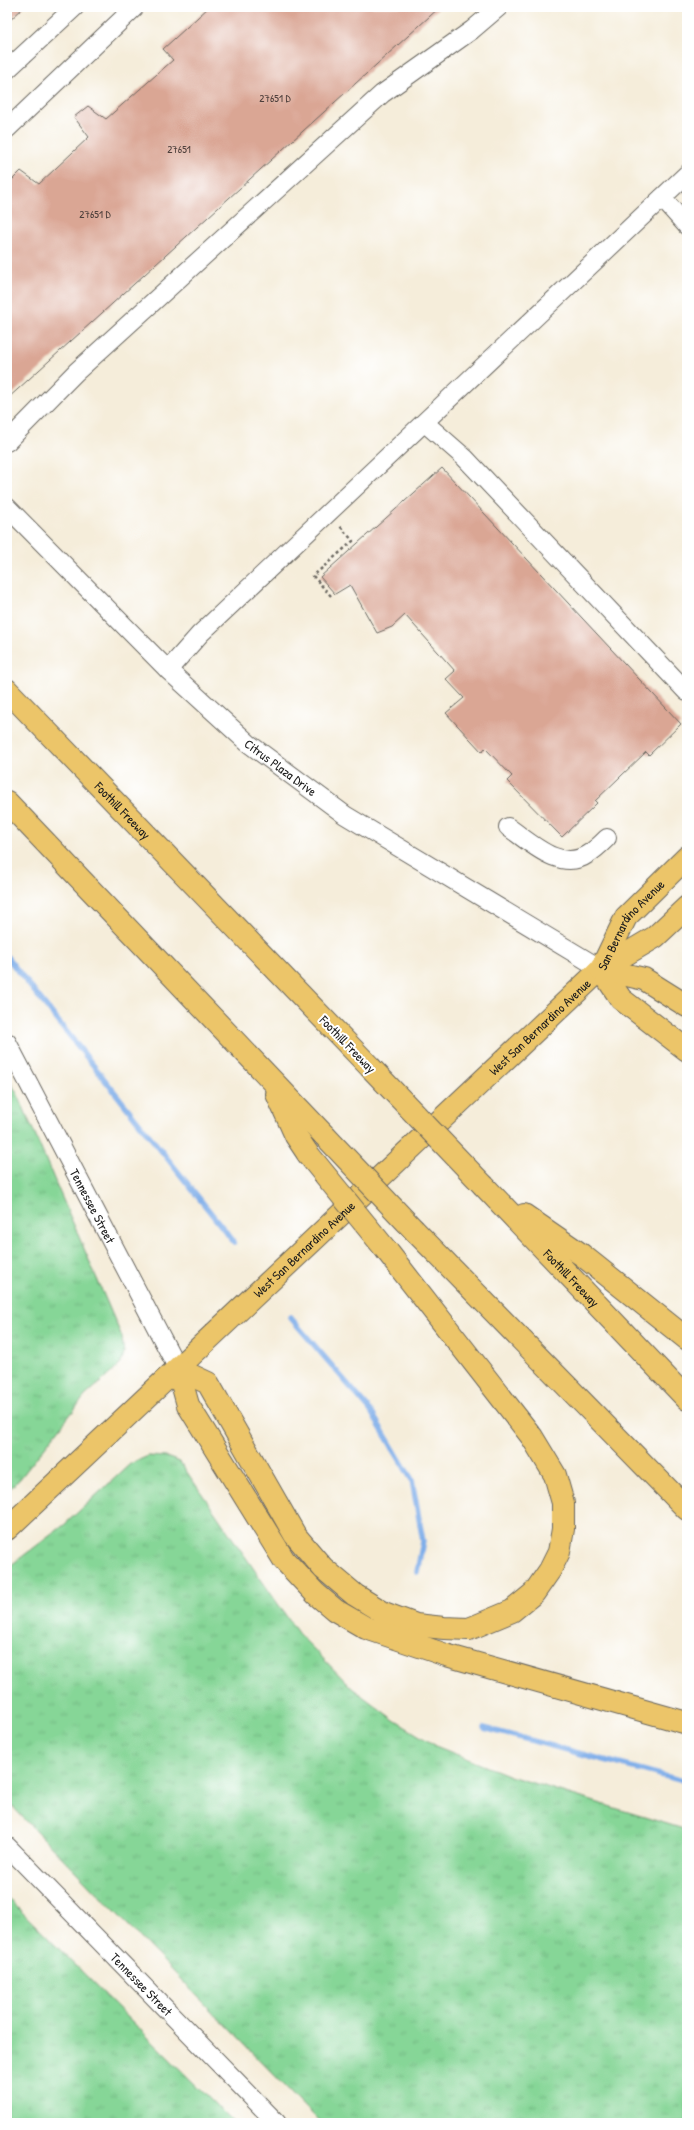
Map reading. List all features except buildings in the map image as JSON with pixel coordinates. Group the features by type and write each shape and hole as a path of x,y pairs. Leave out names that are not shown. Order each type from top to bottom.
{"main road":[{"name":"Foothill Freeway","path":"7,690 687,1399"},
{"path":"7,802 414,1230 687,1509"},
{"name":"San Bernardino Avenue","path":"601,969 626,916 687,857"},
{"name":"San Bernardino Avenue","path":"601,969 655,937 687,907"},
{"path":"601,969 644,979 687,1006"},
{"path":"601,969 622,999 687,1050"},
{"name":"West San Bernardino Avenue","path":"7,1529 601,969"},
{"path":"178,1369 208,1383 295,1535 323,1568 355,1595 384,1613 416,1625 469,1629 512,1611 534,1593 550,1570 559,1552 563,1529 563,1503 555,1475 532,1438 387,1251 308,1154 296,1136 269,1076"},
{"path":"484,1186 582,1255 687,1339"},
{"path":"178,1369 188,1405 284,1560 316,1594 335,1610 366,1628 446,1655 687,1723"}],"street":[{"path":"7,70 75,7"},
{"path":"7,129 135,7"},
{"path":"7,442 76,372 382,94 472,30 499,7"},
{"path":"168,670 200,634 687,174"},
{"path":"662,198 687,226"},
{"path":"425,423 465,458 687,692"},
{"name":"Citrus Plaza Drive","path":"7,507 168,670 248,743 345,815 601,969"},
{"path":"508,828 551,856 570,861 587,855 607,838"},
{"name":"Tennessee Street","path":"7,1042 178,1369"},
{"name":"Tennessee Street","path":"7,1846 277,2123"}],"path":[{"path":"332,596 313,576 353,541 338,525"}],"green space":[{"path":"7,1076 18,1095 122,1337 124,1354 120,1365 85,1396 19,1480 7,1491"},
{"path":"148,1456 166,1457 180,1462 298,1633 352,1688 394,1720 438,1747 510,1776 687,1830 687,2123 321,2123 7,1801 7,1568 64,1525 130,1464"},
{"path":"7,1897 234,2123 7,2123"}],"waterway":[{"path":"7,957 234,1242"},
{"path":"290,1317 370,1410 412,1480 423,1541 417,1572"},
{"path":"484,1728 687,1782"}]}
